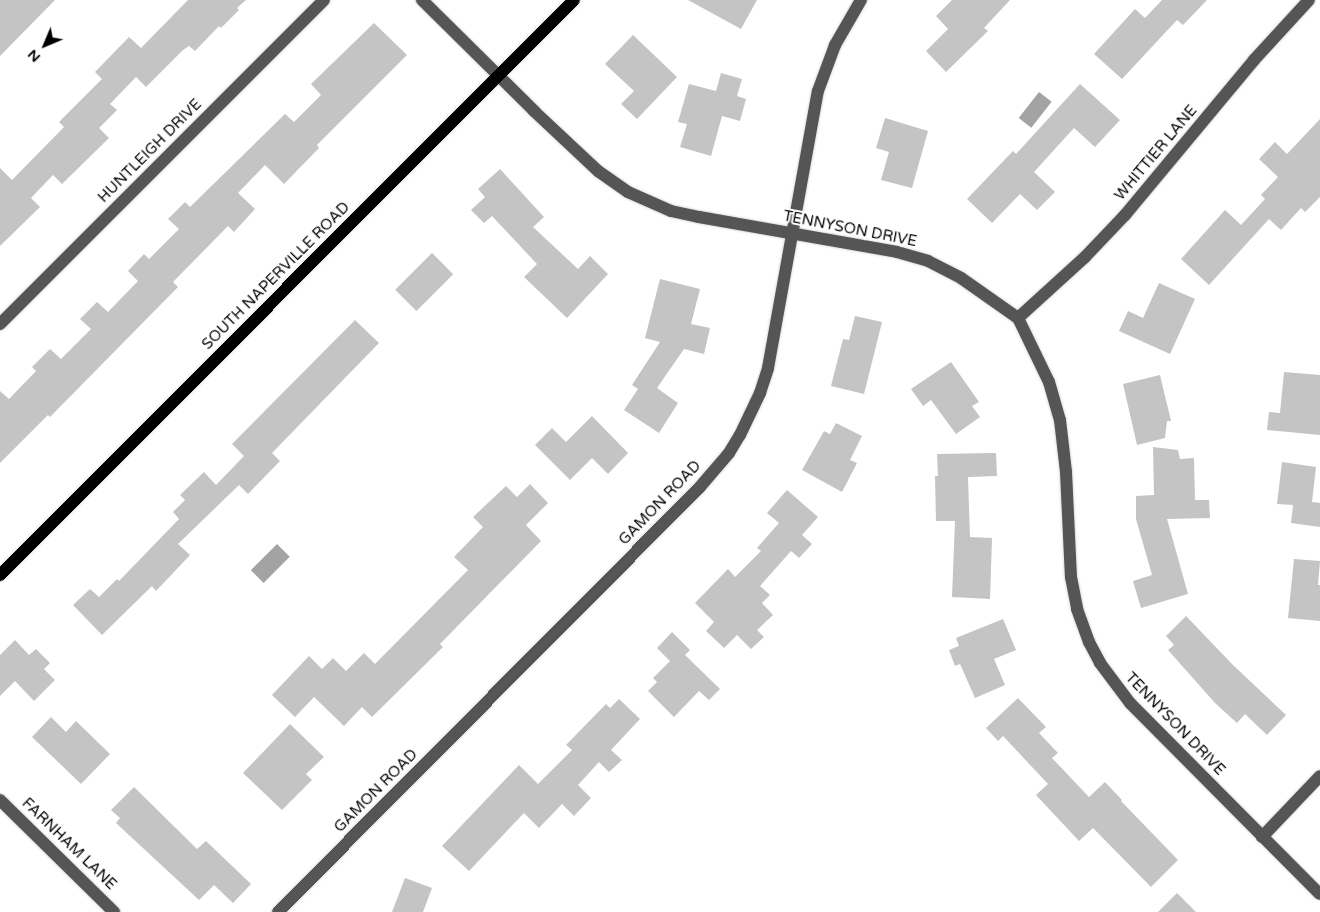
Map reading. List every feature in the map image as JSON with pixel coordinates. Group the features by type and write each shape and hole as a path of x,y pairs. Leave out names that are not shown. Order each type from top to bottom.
{"main road":[{"name":"SOUTH NAPERVILLE ROAD","path":"0,574 574,0"}],"street":[{"name":"HUNTLEIGH DRIVE","path":"0,324 324,0"},
{"name":"TENNYSON DRIVE","path":"422,0 498,76 598,171 628,192 671,211 897,252 928,261 961,278 1018,318 1049,382 1060,420 1066,472 1071,577 1078,609 1089,642 1100,663 1130,704 1320,894"},
{"name":"GAMON ROAD","path":"278,912 699,488 729,453 750,417 768,368 794,234 818,91 835,46 861,0"},
{"name":"WHITTIER LANE","path":"1018,318 1085,257 1125,215 1254,60 1309,0"},
{"path":"1262,836 1320,776"},
{"name":"FARNHAM LANE","path":"0,800 114,912"}],"shaded area":[{"path":"1039,92 1052,102 1031,128 1019,118"},
{"path":"277,544 290,557 264,583 251,570"}],"building":[{"path":"0,0 55,0 0,56"},
{"path":"188,0 246,0 221,28 219,26 195,51 189,46 183,50 146,87 136,77 110,104 117,110 99,128 109,138 62,184 53,175 31,198 40,207 0,246 0,168 12,180 64,127 59,122 102,79 95,72 129,37 141,48"},
{"path":"688,0 757,0 741,29"},
{"path":"952,0 1010,0 984,28 988,31 946,72 926,51 948,29 936,16"},
{"path":"1162,0 1207,0 1183,25 1177,20 1122,79 1094,54 1135,9 1145,18"},
{"path":"374,23 407,55 317,145 319,148 284,184 265,165 238,193 255,209 234,232 228,226 173,282 178,287 50,417 48,415 0,463 0,391 9,399 36,371 32,367 50,349 61,359 91,329 80,319 97,302 108,312 138,281 128,271 144,254 149,259 179,229 168,219 185,202 190,207 285,114 294,122 321,95 311,84"},
{"path":"633,35 677,77 637,119 621,104 634,91 605,64"},
{"path":"721,73 742,79 737,96 746,99 740,121 722,116 711,156 680,147 687,124 678,122 689,84 716,91"},
{"path":"1080,84 1120,120 1095,147 1074,128 1034,172 1055,192 1037,210 1020,194 992,223 967,199 1013,151 1016,154"},
{"path":"885,118 928,131 912,188 881,180 889,152 876,148"},
{"path":"1320,119 1320,197 1305,212 1301,208 1281,230 1269,219 1209,285 1181,259 1225,210 1241,225 1265,199 1261,195 1278,177 1259,159 1275,142 1287,154"},
{"path":"500,169 544,217 533,227 578,269 590,256 608,274 567,318 524,277 537,264 492,216 484,223 471,210 485,197 478,189"},
{"path":"432,253 453,274 416,311 395,290"},
{"path":"660,279 700,289 691,324 710,328 704,354 684,349 657,388 678,403 659,433 624,410 638,389 632,385 660,342 645,338"},
{"path":"1159,283 1195,299 1170,354 1119,331 1128,311 1143,318"},
{"path":"855,316 882,322 864,394 831,386 843,339 849,340"},
{"path":"355,320 379,343 272,453 280,461 248,494 239,485 178,544 190,555 156,591 152,586 102,635 73,605 90,589 99,597 117,579 119,581 179,519 173,512 185,500 180,495 204,472 216,485 244,456 232,444"},
{"path":"951,362 979,402 972,406 980,417 956,434 931,400 923,406 911,389"},
{"path":"1284,372 1320,375 1320,435 1267,430 1269,412 1280,413"},
{"path":"1160,375 1171,421 1167,421 1165,438 1137,445 1123,384"},
{"path":"592,416 628,453 608,474 592,458 570,480 535,445 552,428 566,442"},
{"path":"836,423 862,436 850,460 857,463 842,492 802,470 824,431 830,434"},
{"path":"1153,447 1178,450 1180,459 1194,458 1195,500 1209,500 1210,518 1167,519 1188,594 1141,608 1133,581 1152,575 1136,519 1136,496 1154,495"},
{"path":"996,453 997,476 968,477 970,537 992,538 990,599 952,597 955,521 936,521 935,476 938,476 937,454"},
{"path":"1282,462 1316,467 1312,502 1320,503 1320,527 1291,523 1293,505 1277,504"},
{"path":"530,484 548,503 526,525 541,541 440,644 443,647 372,717 362,707 344,726 314,697 295,717 272,695 309,656 322,669 333,658 346,671 364,653 375,664 468,570 454,557 483,527 473,517 506,486 517,497"},
{"path":"787,490 818,517 802,535 812,544 799,558 791,551 760,586 770,595 762,603 773,615 757,630 764,637 751,649 737,635 724,648 706,631 714,622 695,603 728,569 735,577 761,551 757,548 779,523 767,513"},
{"path":"1294,559 1320,561 1318,585 1320,585 1320,621 1288,618"},
{"path":"1186,616 1233,665 1286,715 1267,735 1245,714 1237,723 1215,703 1168,650 1174,645 1166,636"},
{"path":"1003,619 1016,650 994,659 1005,685 975,698 960,664 955,666 949,650 959,646 956,638"},
{"path":"672,632 690,650 685,655 720,689 709,700 699,691 674,717 648,691 657,682 653,678 670,661 657,648"},
{"path":"15,640 29,655 36,649 50,663 44,669 55,680 34,701 15,681 0,696 0,655"},
{"path":"1018,698 1046,727 1039,733 1058,753 1052,758 1089,797 1105,782 1178,860 1151,887 1093,828 1079,841 1036,795 1048,784 1003,736 998,741 986,728"},
{"path":"619,699 640,719 611,750 622,760 609,772 599,762 578,785 591,798 574,816 562,804 539,828 524,813 469,871 442,846 519,765 538,784 572,750 566,745 606,704 610,708"},
{"path":"51,717 66,732 76,721 110,754 81,784 32,737"},
{"path":"290,724 324,757 306,774 312,780 282,810 243,773"},
{"path":"134,787 197,849 206,841 251,884 233,903 214,885 199,900 116,823 120,818 111,810"},
{"path":"405,878 432,888 423,912 392,912"},
{"path":"1177,893 1196,912 1158,912"}]}
